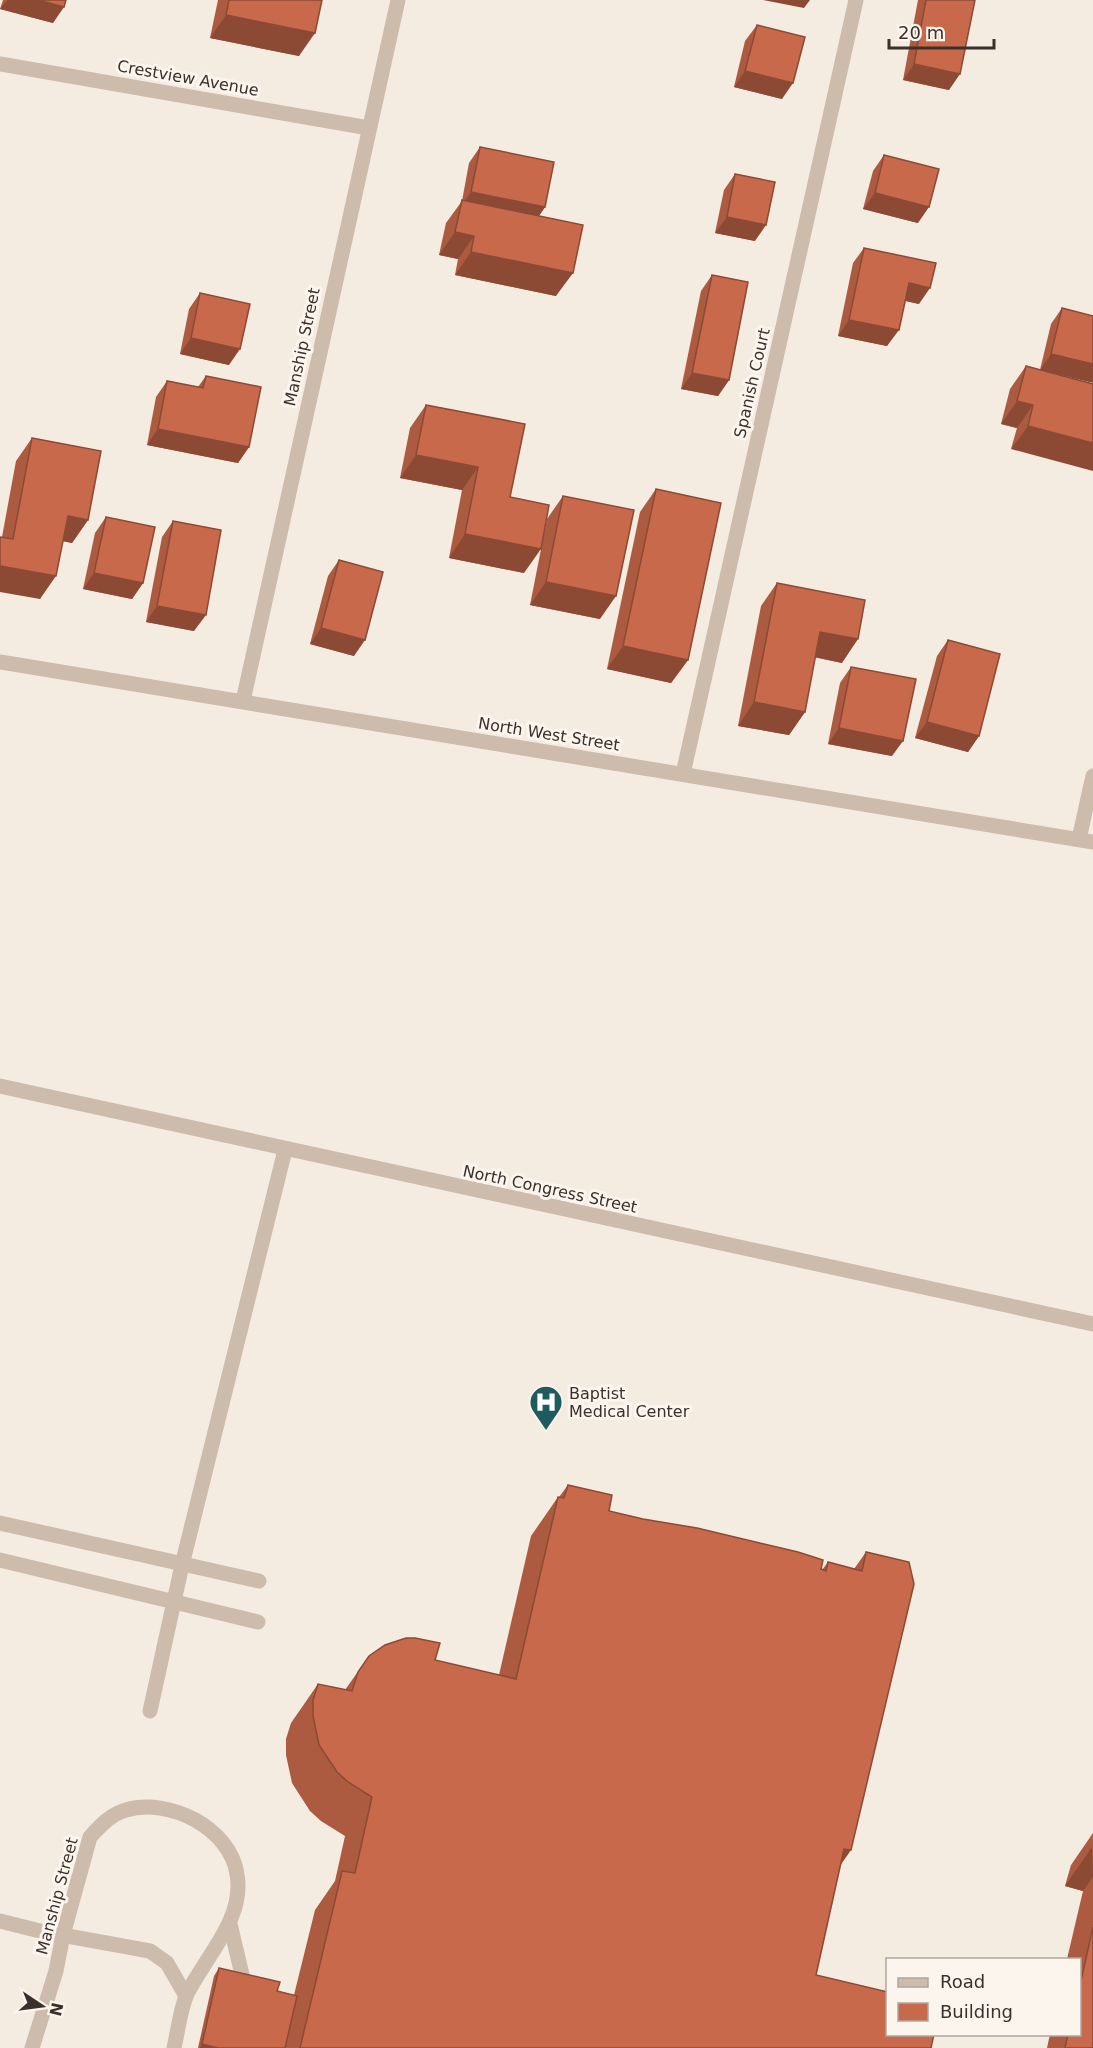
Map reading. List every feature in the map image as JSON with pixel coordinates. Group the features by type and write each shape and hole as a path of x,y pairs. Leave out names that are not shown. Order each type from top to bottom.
{"street":[{"name":"Manship Street","path":"243,701 398,0"},
{"name":"Spanish Court","path":"683,774 856,0"},
{"name":"Crestview Avenue","path":"0,64 369,128"},
{"name":"North West Street","path":"0,662 1086,841"},
{"path":"1086,841 1093,776"},
{"name":"North Congress Street","path":"0,1086 285,1150 1093,1324"},
{"path":"150,1711 182,1565 285,1150"},
{"path":"0,1523 259,1581"},
{"path":"0,1560 258,1622"},
{"name":"Manship Street","path":"32,2048 56,1971 63,1935 90,1838 113,1816 124,1810 141,1807 177,1813 215,1832 231,1854 238,1875 230,1924 186,1996 174,2048"},
{"path":"0,1922 150,1951 168,1963 186,1996"},
{"path":"230,1924 244,1983"}],"building":[{"path":"38,0 66,0 64,7"},
{"path":"229,0 322,0 315,33 226,15"},
{"path":"926,0 975,0 960,74 914,64"},
{"path":"757,25 805,37 793,83 745,71"},
{"path":"480,147 554,162 545,207 471,192"},
{"path":"884,155 939,169 929,207 875,193"},
{"path":"735,174 775,182 766,225 727,217"},
{"path":"462,200 583,225 573,273 471,252 474,236 455,232"},
{"path":"864,248 936,263 930,288 909,283 899,330 849,320"},
{"path":"712,275 748,282 729,380 692,373"},
{"path":"200,293 250,304 240,349 191,338"},
{"path":"1062,308 1093,316 1093,364 1051,354"},
{"path":"1026,366 1093,384 1093,443 1028,426 1033,405 1017,401"},
{"path":"206,376 261,387 249,447 158,429 167,381 203,388"},
{"path":"426,405 525,424 510,497 549,505 541,549 465,534 478,467 416,455"},
{"path":"32,438 101,451 88,520 68,516 56,576 0,566 0,537 13,539"},
{"path":"656,489 721,503 688,660 623,646"},
{"path":"563,496 634,510 616,596 546,582"},
{"path":"106,517 155,527 143,583 94,573"},
{"path":"173,521 221,530 206,615 157,606"},
{"path":"339,560 383,572 365,640 321,628"},
{"path":"777,583 865,600 858,639 820,632 805,712 754,702"},
{"path":"948,640 1000,654 979,736 927,722"},
{"path":"851,667 916,679 903,741 839,728"},
{"path":"568,1485 612,1495 609,1511 697,1528 798,1552 823,1560 821,1569 826,1571 828,1562 862,1571 866,1552 909,1562 914,1584 851,1850 844,1849 816,1975 886,1992 886,2036 934,2036 931,2048 300,2048 342,1871 355,1873 372,1797 337,1772 319,1745 313,1716 313,1700 318,1684 352,1691 358,1672 369,1656 385,1645 406,1638 440,1643 435,1660 516,1679 558,1497 564,1498"},
{"path":"1093,1927 1093,2048 1065,2048 1068,2036 1081,2036 1081,1981"},
{"path":"219,1968 280,1982 277,1991 297,1996 285,2048 218,2048 202,2044"}],"place":[{"name":"Baptist Medical Center","path":"546,1431"}]}
